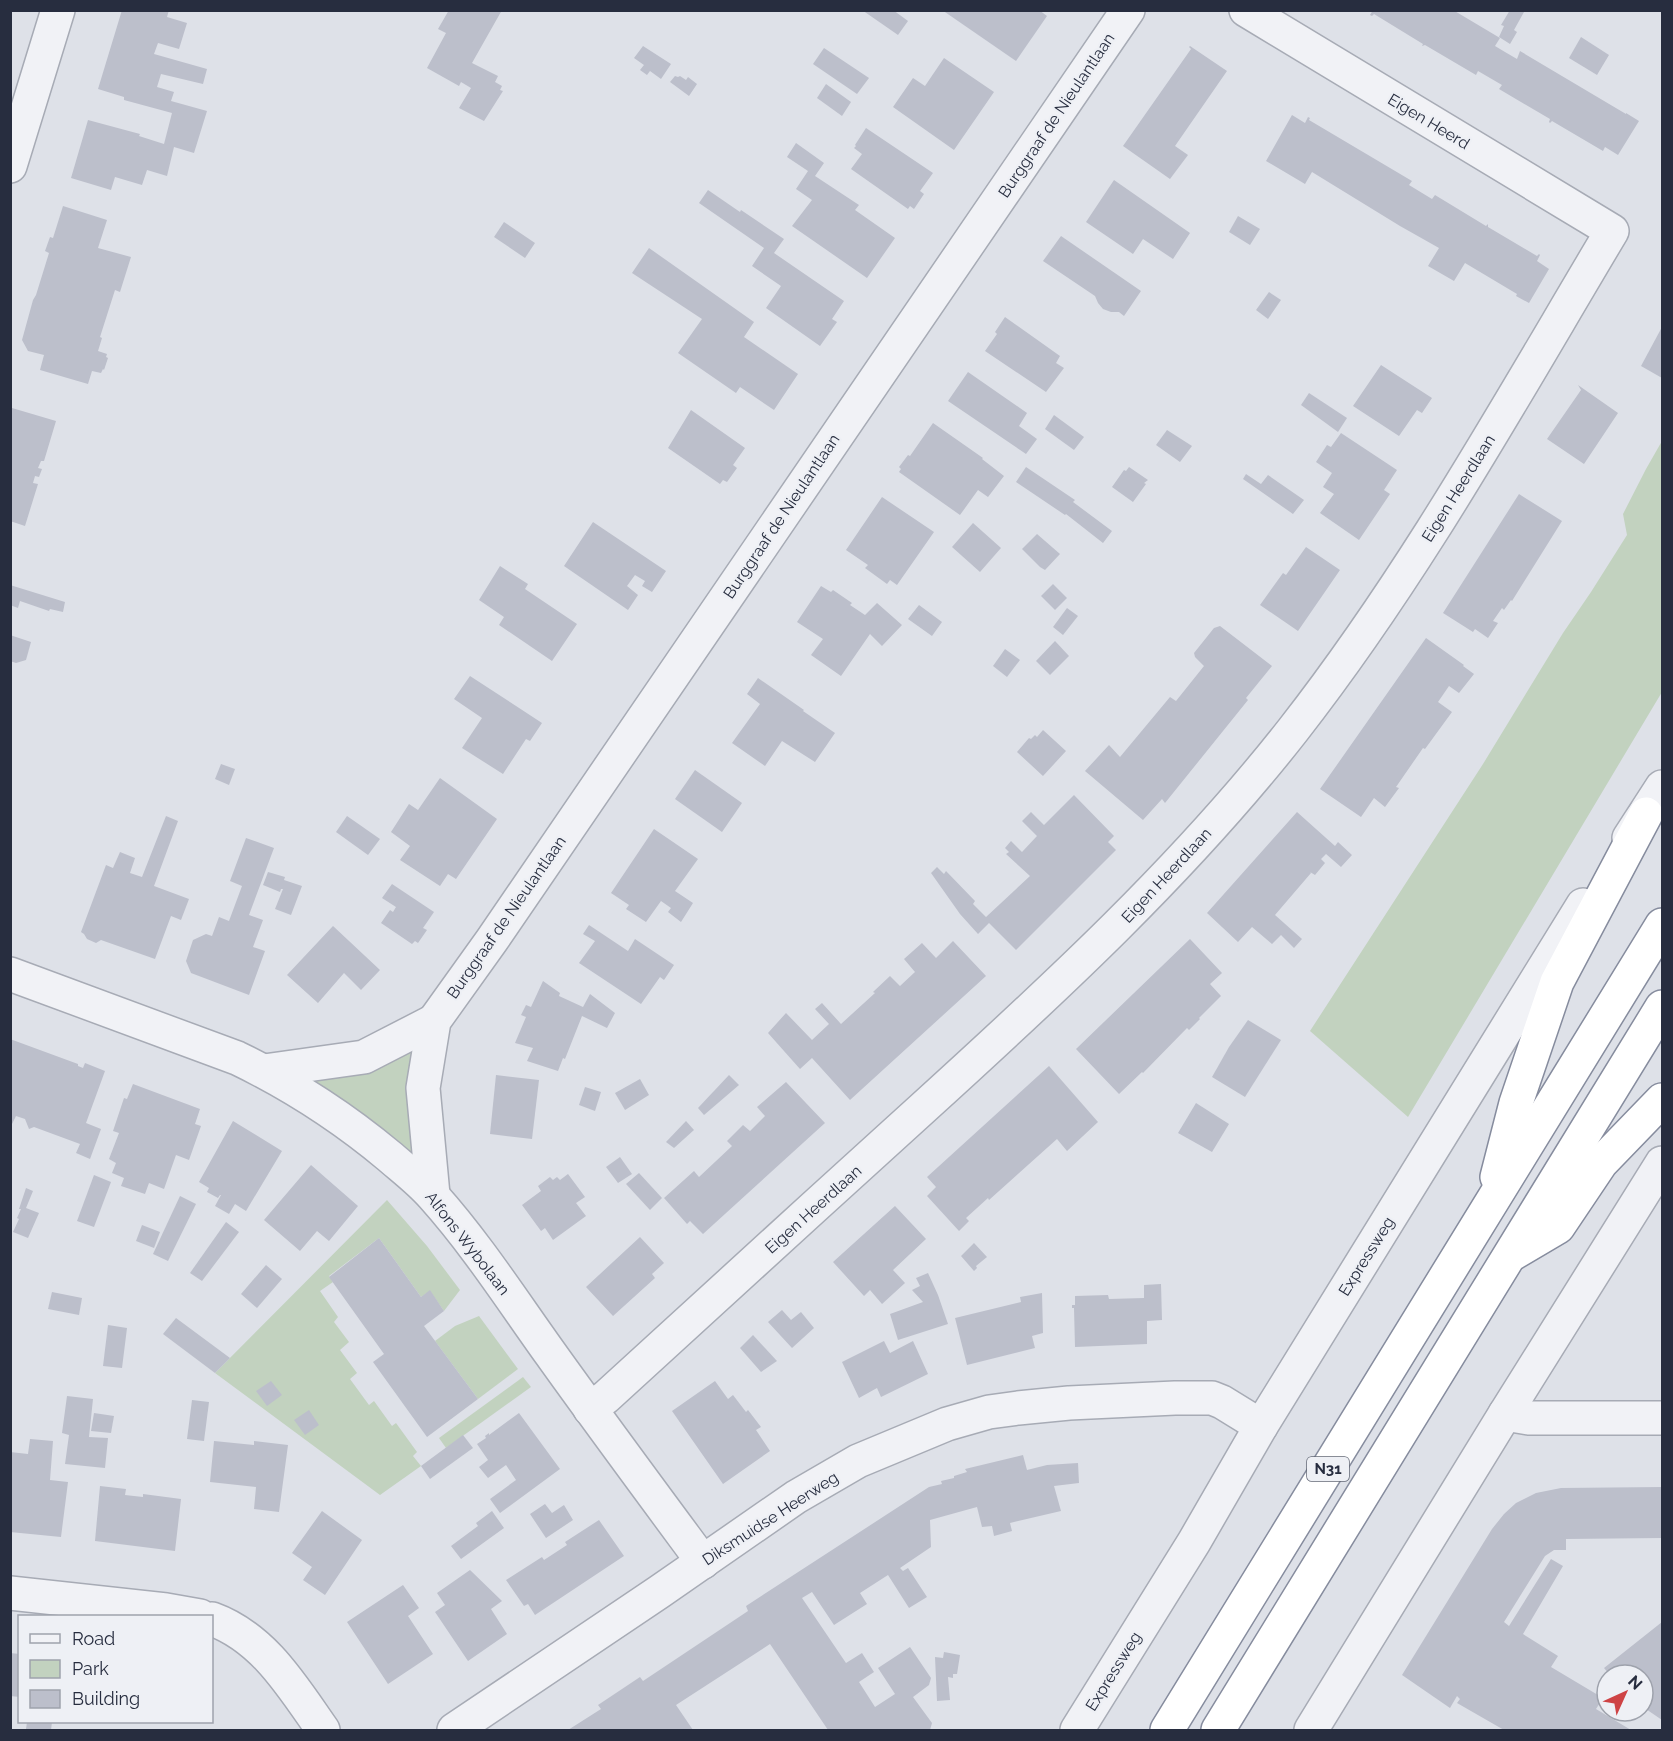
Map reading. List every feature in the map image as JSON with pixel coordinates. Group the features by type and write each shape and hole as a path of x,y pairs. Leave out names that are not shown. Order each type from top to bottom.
{"highway":[{"path":"1489,1208 1516,1103 1557,982 1654,800"},
{"name":"N31","path":"1167,1731 1662,925"},
{"name":"N31","path":"1218,1731 1662,1007"},
{"path":"1510,1255 1558,1227 1601,1163 1662,1100"}],"street":[{"path":"10,166 58,10"},
{"name":"Burggraaf de Nieulantlaan","path":"433,1195 423,1088 434,1021 492,940 1128,10"},
{"name":"Eigen Heerd","path":"1246,10 1612,231"},
{"name":"Eigen Heerdlaan","path":"590,1409 615,1389 1036,1006 1186,855 1236,798 1292,730 1372,621 1474,463 1612,231"},
{"name":"Expressweg","path":"1077,1731 1194,1542 1261,1426 1592,889 1654,800"},
{"name":"Alfons Wybolaan","path":"10,974 237,1058 264,1071 296,1089 364,1135 406,1170 433,1195 484,1260 703,1562"},
{"name":"Burggraaf de Nieulantlaan","path":"264,1071 364,1057 434,1021"},
{"path":"1311,1731 1662,1163"},
{"name":"Diksmuidse Heerweg","path":"454,1731 796,1497 858,1461 947,1424 989,1412 1069,1404 1212,1398 1261,1426"},
{"path":"1505,1414 1529,1418 1662,1418"},
{"path":"10,1593 166,1610 190,1615"},
{"path":"213,1619 243,1634 273,1661 323,1731"}],"green space":[{"path":"1662,441 1662,692 1408,1117 1310,1031 1483,764 1563,633 1627,535 1623,514"},
{"path":"414,1042 416,1158 314,1083 314,1080"},
{"path":"387,1200 427,1246 460,1290 444,1311 430,1291 421,1297 379,1238 329,1276 333,1282 320,1291 338,1317 334,1322 349,1342 340,1350 357,1373 350,1379 369,1405 374,1401 392,1426 396,1423 417,1452 413,1456 421,1466 380,1495 215,1373"},
{"path":"479,1316 518,1369 478,1399 435,1341 455,1326"},
{"path":"523,1377 531,1387 446,1448 439,1438"}],"building":[{"path":"122,10 169,10 167,17 187,23 179,49 158,43 154,54 207,69 203,84 161,74 157,87 174,92 171,101 207,111 194,153 174,147 167,176 147,170 142,185 115,177 111,190 71,178 88,120 140,134 139,136 164,144 172,113 124,100 124,97 98,89"},
{"path":"449,10 502,10 472,63 498,76 495,82 502,86 500,90 503,91 484,121 459,108 471,88 461,82 459,86 427,68 446,33 438,29"},
{"path":"862,10 893,10 908,21 898,35"},
{"path":"942,10 1039,10 1047,16 1016,61"},
{"path":"1373,10 1453,10 1500,38 1495,46 1505,52 1517,59 1520,51 1639,121 1618,155 1605,147 1603,151 1552,121 1550,123 1550,119 1499,89 1502,85 1478,71 1476,75 1425,45 1422,46 1423,44 1374,14 1370,15"},
{"path":"1510,10 1524,12 1514,30 1517,32 1510,44 1499,37 1504,26 1501,25"},
{"path":"1581,37 1609,55 1597,75 1569,58"},
{"path":"643,46 671,64 661,79 650,71 647,75 640,70 644,65 634,58"},
{"path":"1190,46 1227,71 1175,146 1188,155 1170,179 1123,146 1191,49"},
{"path":"824,48 869,78 857,94 813,64"},
{"path":"944,58 994,92 954,150 893,107 913,78 925,86"},
{"path":"675,76 686,80 688,77 697,84 689,96 670,82"},
{"path":"826,84 851,102 842,116 817,98"},
{"path":"1292,115 1305,123 1308,117 1310,118 1309,120 1412,181 1409,185 1432,199 1435,195 1486,226 1488,224 1488,227 1537,256 1539,254 1537,261 1549,269 1529,303 1465,263 1454,281 1428,266 1439,248 1312,172 1305,184 1266,161"},
{"path":"866,128 933,173 920,191 924,194 914,209 910,206 908,209 851,169 862,154 854,148"},
{"path":"796,143 824,163 815,176 859,205 855,210 895,238 867,278 792,226 812,200 796,189 808,171 787,157"},
{"path":"1114,180 1190,233 1173,259 1143,239 1133,254 1086,222"},
{"path":"708,190 784,239 774,253 844,301 832,319 837,322 820,346 766,308 781,286 752,266 764,248 699,203"},
{"path":"63,206 107,220 98,248 131,257 120,292 115,290 100,337 102,338 98,351 107,354 108,358 104,370 101,373 92,371 88,384 40,370 44,355 28,351 22,340 49,253 45,251 50,237 53,238"},
{"path":"1238,216 1260,229 1250,245 1229,232"},
{"path":"504,222 535,243 525,258 494,237"},
{"path":"1061,236 1141,291 1124,316 1119,312 1103,309 1095,296 1043,261"},
{"path":"649,248 754,322 744,337 798,374 774,410 740,387 736,393 678,353 702,319 632,273"},
{"path":"1269,292 1281,300 1268,319 1256,310"},
{"path":"1005,317 1060,356 1056,363 1064,368 1046,392 985,351"},
{"path":"1662,327 1662,378 1641,366"},
{"path":"1381,365 1432,398 1422,413 1417,410 1399,436 1353,406"},
{"path":"968,372 1027,413 1019,426 1037,439 1026,454 948,401"},
{"path":"1578,385 1618,413 1584,464 1547,439 1581,390"},
{"path":"1309,393 1347,418 1338,432 1301,405"},
{"path":"12,408 56,421 44,461 41,461 38,468 42,469 39,477 35,476 33,483 38,484 25,526 10,521 10,414"},
{"path":"691,410 745,448 733,465 737,468 727,482 723,480 720,484 668,448"},
{"path":"1054,415 1084,437 1074,450 1045,429"},
{"path":"933,423 983,458 1004,476 988,497 978,490 960,515 899,472 901,469 899,467 908,455 910,456"},
{"path":"1167,430 1192,446 1180,462 1156,445"},
{"path":"1341,433 1397,470 1384,490 1390,494 1359,540 1320,513 1334,494 1323,487 1332,473 1316,462 1327,445 1331,447"},
{"path":"1026,467 1075,500 1073,502 1112,531 1103,543 1066,514 1016,482"},
{"path":"1129,467 1148,480 1133,502 1112,487 1124,470 1126,471"},
{"path":"1246,474 1261,484 1268,475 1304,500 1293,514 1243,479"},
{"path":"1519,494 1562,521 1512,601 1504,610 1502,608 1493,621 1498,623 1488,638 1475,629 1473,632 1443,613"},
{"path":"882,497 934,532 897,585 890,580 887,584 865,568 868,565 846,550"},
{"path":"593,522 666,571 652,592 642,586 645,581 635,575 627,586 638,595 628,610 564,566"},
{"path":"973,523 1001,548 980,572 952,547"},
{"path":"1037,534 1060,554 1045,570 1022,549"},
{"path":"1306,547 1340,570 1298,631 1260,605 1283,573 1286,575"},
{"path":"500,566 528,584 525,589 577,624 552,661 499,625 504,617 479,600"},
{"path":"1053,584 1067,598 1055,610 1041,596"},
{"path":"10,585 65,602 63,612 50,609 49,611 20,601 18,608 10,605"},
{"path":"821,586 831,592 833,590 865,615 877,603 902,625 882,646 870,634 841,676 811,655 823,639 797,622"},
{"path":"919,605 942,622 932,636 908,619"},
{"path":"1067,608 1078,616 1063,635 1053,627"},
{"path":"1220,626 1272,666 1246,698 1248,700 1165,803 1162,799 1143,820 1085,771 1109,745 1120,757 1170,697 1176,701 1204,666 1194,653 1214,628"},
{"path":"10,635 31,642 26,660 16,663 10,661"},
{"path":"1426,638 1474,674 1459,693 1449,686 1438,702 1452,712 1425,749 1423,748 1385,807 1374,798 1361,817 1320,789"},
{"path":"1055,641 1069,656 1050,675 1036,661"},
{"path":"1005,649 1020,660 1007,677 993,666"},
{"path":"470,676 542,723 530,741 526,739 503,774 462,748 482,718 454,699"},
{"path":"758,678 835,733 815,762 782,741 765,766 732,743 760,704 747,694"},
{"path":"1043,730 1066,751 1043,776 1017,752 1029,738 1035,735 1037,737"},
{"path":"221,764 235,769 229,785 215,779"},
{"path":"695,770 742,803 722,832 675,799"},
{"path":"440,778 497,819 456,879 448,874 440,886 400,860 410,846 391,832 409,804 418,810"},
{"path":"1074,795 1114,836 1108,842 1116,850 1016,950 989,923 978,934 960,914 931,873 937,867 944,874 946,871 975,901 973,904 986,917 1030,876 1006,854 1009,852 1005,848 1011,841 1022,852 1037,836 1022,821 1031,812 1044,825"},
{"path":"1297,812 1335,846 1338,842 1352,855 1341,867 1326,854 1321,859 1325,863 1315,875 1310,872 1275,915 1302,939 1294,948 1281,935 1272,944 1252,927 1238,942 1207,913"},
{"path":"166,816 178,821 154,886 189,899 181,920 171,916 155,959 101,940 96,943 87,939 81,932 106,865 113,868 120,852 135,858 130,873 142,877"},
{"path":"347,816 380,839 368,855 336,832"},
{"path":"654,829 698,859 675,891 693,903 681,922 668,912 671,908 661,901 646,922 626,909 629,905 611,893"},
{"path":"246,838 274,848 249,915 263,920 253,947 265,951 249,995 191,973 186,961 193,940 206,934 212,936 219,917 229,921 242,886 230,881"},
{"path":"268,872 285,877 284,880 302,886 291,915 275,909 283,889 280,892 263,885"},
{"path":"392,884 434,912 423,928 427,930 418,943 415,941 412,944 381,923 390,910 393,912 396,907 382,898"},
{"path":"589,925 628,951 635,939 674,965 664,980 660,977 641,1004 579,963 595,941 583,934"},
{"path":"333,926 380,970 361,990 344,973 318,1003 287,975"},
{"path":"1190,939 1222,973 1210,984 1221,996 1189,1030 1187,1028 1119,1094 1076,1049"},
{"path":"953,941 986,976 850,1100 812,1058 800,1069 768,1033 786,1013 812,1040 829,1024 815,1009 822,1003 841,1024 890,976 900,986 915,972 904,959 922,943 936,958"},
{"path":"543,981 560,993 559,996 583,1007 590,994 615,1013 607,1028 582,1016 558,1071 527,1061 533,1048 515,1043 526,1017 521,1015 526,1005 531,1007"},
{"path":"1248,1020 1281,1040 1245,1097 1212,1077"},
{"path":"10,1039 78,1064 83,1068 85,1063 105,1071 86,1123 101,1129 90,1159 76,1153 80,1144 34,1127 29,1129 25,1119 16,1116 10,1128"},
{"path":"1049,1066 1098,1122 1067,1151 1057,1139 966,1218 969,1221 959,1231 927,1196 936,1187 927,1177"},
{"path":"496,1075 539,1080 532,1139 490,1134"},
{"path":"729,1075 739,1085 704,1115 698,1108"},
{"path":"640,1079 649,1095 625,1110 615,1093"},
{"path":"786,1082 825,1123 703,1234 690,1221 687,1224 664,1198 694,1171 699,1177 732,1146 727,1141 743,1125 750,1131 765,1116 757,1107"},
{"path":"133,1084 200,1109 195,1124 201,1126 189,1160 176,1155 164,1189 149,1183 145,1194 121,1186 124,1178 112,1173 116,1163 109,1159 119,1133 113,1131 124,1098 127,1099"},
{"path":"585,1087 601,1092 595,1111 579,1105"},
{"path":"1196,1103 1229,1124 1212,1152 1178,1133"},
{"path":"233,1121 282,1151 246,1211 235,1204 229,1214 215,1206 221,1195 218,1198 207,1192 209,1188 199,1182"},
{"path":"686,1121 694,1130 674,1148 666,1142"},
{"path":"620,1157 632,1174 618,1183 606,1167"},
{"path":"311,1165 358,1206 329,1241 317,1231 300,1251 264,1220"},
{"path":"639,1173 662,1198 650,1210 626,1184"},
{"path":"568,1174 585,1197 576,1203 586,1216 553,1240 545,1228 541,1231 522,1205 541,1191 538,1186 550,1177 553,1180 557,1177 560,1180"},
{"path":"94,1175 111,1182 94,1227 77,1221"},
{"path":"26,1188 33,1191 26,1208 39,1213 28,1238 13,1232 19,1219 17,1218 21,1209 19,1209"},
{"path":"180,1196 196,1204 168,1261 153,1254"},
{"path":"895,1206 926,1239 893,1270 905,1283 882,1304 870,1290 864,1296 833,1262"},
{"path":"226,1222 239,1232 202,1281 190,1273"},
{"path":"142,1225 160,1232 154,1248 136,1241"},
{"path":"640,1237 664,1263 652,1274 655,1278 613,1316 586,1287"},
{"path":"379,1238 421,1297 430,1290 444,1311 424,1326 478,1399 427,1437 373,1362 384,1354 329,1277"},
{"path":"974,1243 987,1257 976,1266 974,1271 961,1256"},
{"path":"266,1265 282,1279 257,1308 241,1294"},
{"path":"928,1273 948,1324 898,1340 890,1314 923,1302 912,1290 920,1286 916,1278"},
{"path":"1161,1284 1162,1320 1147,1321 1147,1344 1075,1347 1072,1305 1075,1305 1075,1296 1108,1295 1109,1299 1144,1298 1144,1285"},
{"path":"52,1292 82,1298 79,1315 48,1309"},
{"path":"1042,1293 1043,1333 1032,1336 1035,1348 967,1365 955,1318 1021,1302 1020,1297"},
{"path":"782,1310 791,1320 801,1312 814,1328 792,1348 768,1322"},
{"path":"176,1318 230,1358 215,1373 163,1334"},
{"path":"108,1325 127,1328 122,1368 103,1366"},
{"path":"753,1335 777,1361 761,1372 740,1348"},
{"path":"884,1341 890,1353 913,1341 928,1374 881,1397 877,1388 859,1398 842,1362"},
{"path":"271,1381 282,1395 267,1406 256,1391"},
{"path":"715,1381 728,1399 733,1395 746,1412 748,1410 761,1427 756,1430 770,1451 723,1484 672,1411"},
{"path":"67,1396 93,1399 89,1437 108,1438 105,1468 65,1464 69,1435 62,1433"},
{"path":"192,1400 209,1402 204,1441 187,1439"},
{"path":"309,1410 319,1425 305,1435 294,1420"},
{"path":"94,1413 114,1416 111,1433 91,1431"},
{"path":"519,1413 560,1469 500,1513 490,1499 516,1480 506,1465 488,1478 479,1467 488,1460 477,1444"},
{"path":"463,1435 473,1448 430,1479 421,1466"},
{"path":"30,1439 53,1441 50,1480 68,1482 61,1537 10,1532 10,1452 28,1454"},
{"path":"214,1441 254,1445 254,1441 288,1445 279,1512 254,1509 256,1487 210,1482"},
{"path":"1023,1455 1027,1470 1047,1465 1078,1463 1079,1483 1054,1486 1061,1511 1010,1523 1012,1531 994,1536 992,1526 982,1527 977,1507 930,1520 931,1547 900,1568 903,1571 908,1568 927,1597 909,1608 888,1575 860,1593 867,1604 834,1625 812,1592 802,1598 846,1663 862,1653 874,1672 859,1682 875,1707 895,1694 878,1668 910,1647 931,1678 929,1685 913,1697 932,1723 930,1730 828,1730 770,1644 676,1705 693,1730 568,1730 601,1709 598,1705 640,1677 643,1681 748,1611 746,1606 929,1487 942,1484 941,1481 967,1472 965,1469"},
{"path":"100,1486 126,1489 125,1495 143,1497 143,1494 181,1499 175,1551 95,1541"},
{"path":"1662,1487 1662,1538 1566,1539 1566,1550 1554,1550 1545,1556 1504,1622 1509,1626 1551,1559 1563,1566 1523,1634 1558,1656 1551,1667 1595,1693 1595,1723 1619,1723 1631,1730 1504,1730 1457,1703 1460,1699 1457,1696 1450,1708 1402,1675 1492,1529 1504,1514 1516,1503 1536,1493 1561,1488"},
{"path":"545,1504 552,1513 564,1505 573,1520 546,1538 530,1514"},
{"path":"322,1511 362,1540 325,1595 303,1580 312,1567 292,1553"},
{"path":"492,1511 504,1528 461,1559 451,1546 478,1526 476,1523"},
{"path":"599,1520 624,1556 535,1615 528,1604 524,1606 506,1580 542,1557 544,1560 567,1545 565,1542"},
{"path":"470,1570 502,1601 491,1609 507,1634 468,1661 435,1612 445,1605 437,1593"},
{"path":"403,1585 419,1608 408,1616 433,1654 388,1684 347,1622"},
{"path":"1662,1622 1662,1720 1655,1715 1655,1663 1610,1663"},
{"path":"944,1652 960,1655 957,1674 953,1674 953,1678 948,1677 950,1700 937,1701 935,1657 943,1658"},
{"path":"10,1653 18,1654 18,1697 10,1696"},
{"path":"27,1723 52,1723 51,1730 26,1729"}]}
